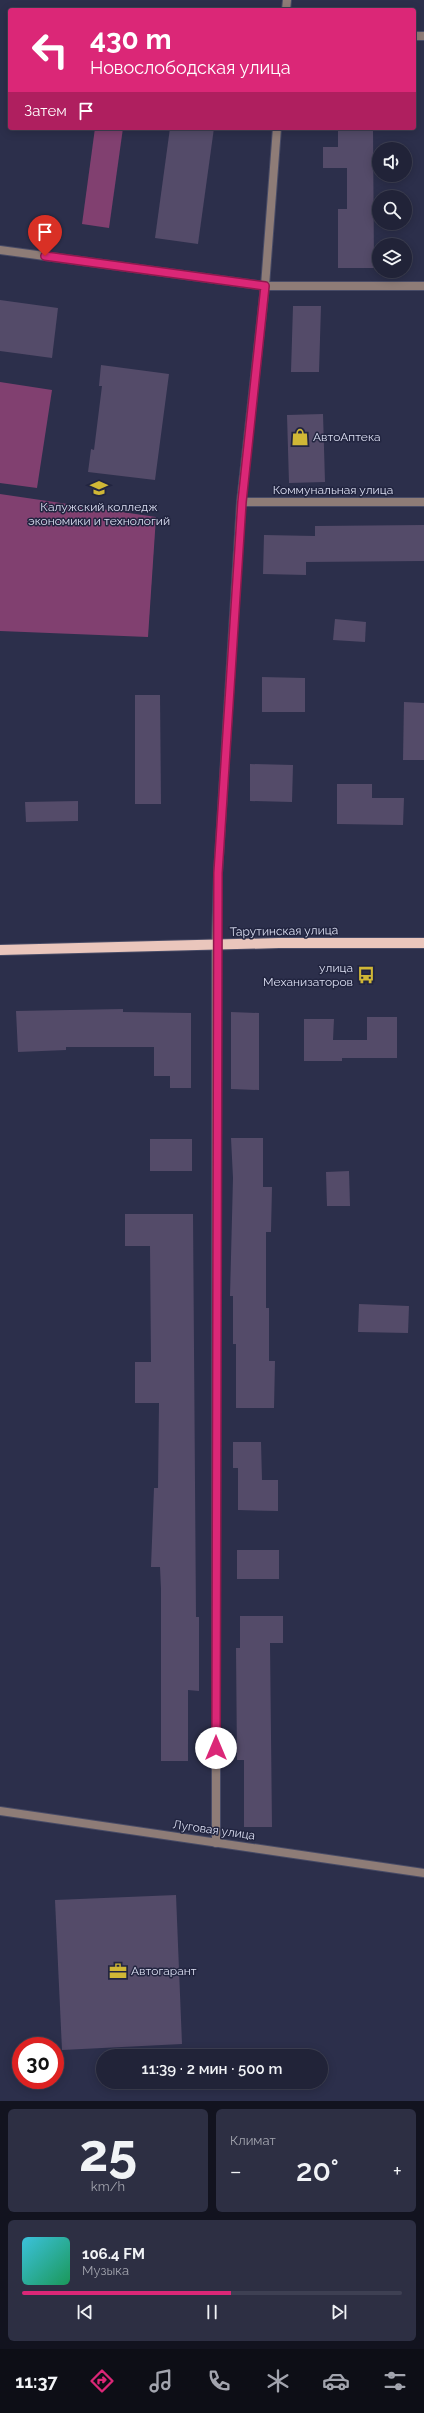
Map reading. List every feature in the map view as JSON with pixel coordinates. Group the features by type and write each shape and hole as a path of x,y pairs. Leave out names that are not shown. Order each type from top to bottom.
{"main road":[{"name":"Тарутинская улица","path":"0,950 279,942 424,943"}],"street":[{"path":"216,1843 216,945 218,873 242,502 265,286 277,130"},
{"path":"0,250 265,286 424,286"},
{"name":"Коммунальная улица","path":"242,502 424,502"},
{"name":"Луговая улица","path":"0,1811 424,1873"}],"shaded area":[{"path":"95,130 123,130 109,228 82,224"},
{"path":"0,382 52,390 37,488 0,483"},
{"path":"0,494 156,517 148,637 0,631"}],"building":[{"path":"170,130 214,130 198,244 155,238"},
{"path":"338,130 373,130 372,230 374,230 374,238 372,238 372,268 338,268 338,209 347,209 347,168 323,168 323,147 338,147"},
{"path":"0,300 58,308 52,358 0,351"},
{"path":"293,306 321,306 319,372 291,372"},
{"path":"101,365 169,374 155,480 88,472 91,449 94,450 102,386 99,386"},
{"path":"323,414 325,482 289,483 287,415"},
{"path":"424,525 424,561 306,562 306,575 263,574 264,535 315,536 315,526"},
{"path":"335,619 366,622 365,642 333,640"},
{"path":"262,677 305,678 305,712 262,712"},
{"path":"135,695 160,695 161,804 135,804"},
{"path":"404,702 424,703 424,760 403,760"},
{"path":"250,764 293,765 292,802 250,801"},
{"path":"337,784 372,784 372,798 404,798 403,825 337,824"},
{"path":"78,801 78,821 26,822 25,802"},
{"path":"123,1009 123,1012 191,1013 191,1088 170,1088 170,1076 154,1076 154,1047 66,1047 66,1050 18,1052 16,1011"},
{"path":"231,1012 259,1013 259,1090 231,1089"},
{"path":"367,1017 397,1017 397,1058 342,1058 342,1061 304,1061 304,1019 334,1019 333,1040 367,1040"},
{"path":"231,1138 263,1138 263,1187 272,1187 271,1232 266,1232 266,1308 269,1308 269,1361 275,1361 274,1408 236,1408 236,1344 233,1344 233,1296 230,1296 233,1178"},
{"path":"150,1139 192,1139 192,1171 150,1171"},
{"path":"349,1171 350,1206 327,1206 326,1172"},
{"path":"125,1214 193,1214 196,1617 199,1617 199,1691 188,1690 188,1761 161,1761 160,1567 151,1567 154,1488 158,1488 159,1403 135,1403 135,1362 151,1362 150,1246 125,1246"},
{"path":"359,1304 409,1306 408,1333 358,1332"},
{"path":"233,1442 261,1442 262,1480 278,1480 278,1511 238,1510 238,1468 233,1468"},
{"path":"237,1550 279,1550 279,1579 237,1579"},
{"path":"240,1616 283,1616 283,1643 270,1643 272,1827 244,1827 244,1760 237,1760 236,1648 240,1648"},
{"path":"176,1895 182,2044 64,2050 64,2037 61,2037 55,1900"}],"place":[{"name":"АвтоАптека","path":"300,437"},
{"name":"Калужский колледж экономики и технологий","path":"99,488"},
{"name":"улица Механизаторов","path":"366,975"},
{"name":"Автогарант","path":"118,1971"}],"route":[{"path":"45,256 265,286 242,502 218,873 216,945 216,1748"}]}
